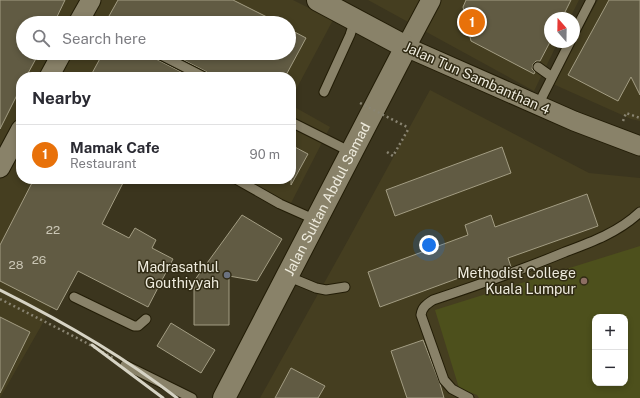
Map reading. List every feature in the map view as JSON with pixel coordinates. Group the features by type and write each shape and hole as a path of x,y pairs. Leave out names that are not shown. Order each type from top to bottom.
{"main road":[{"name":"Jalan Tun Sambanthan 4","path":"318,0 406,47"},
{"name":"Jalan Sultan Abdul Samad","path":"224,398 406,47"}],"street":[{"name":"Jalan Sultan Abdul Samad","path":"406,47 430,0"},
{"name":"Jalan Tun Sambanthan 4","path":"406,47 538,105 640,146"},
{"path":"52,72 58,60"},
{"path":"0,168 16,138"}],"lane":[{"path":"580,22 591,0"},
{"path":"324,92 350,35 355,20"},
{"path":"538,105 567,48"},
{"path":"171,60 194,72"},
{"path":"539,65 553,75"},
{"path":"296,124 351,152"},
{"path":"245,184 280,204 316,220"},
{"path":"469,398 452,389 444,380 421,315 426,304 433,300 529,268 606,236 633,219 640,212"},
{"path":"287,276 316,288 326,290 344,287"},
{"path":"74,297 134,326 138,326 146,319"},
{"path":"125,365 192,398"}],"path":[{"path":"360,103 409,128 393,156 387,152"},
{"path":"622,123 626,113 640,118"},
{"path":"0,299 83,341 125,365"}],"shaded area":[{"path":"0,0 293,0 333,20 296,90 296,72 16,72 16,184 122,184 0,398"},
{"path":"368,0 579,0 573,12 544,12 544,48 555,48 534,91"},
{"path":"598,0 640,0 640,121 631,119 553,84 572,48 580,48 580,34"},
{"path":"430,90 589,173 640,178 640,398 260,398"},
{"path":"296,108 330,127 290,205 243,184 296,184"}],"green space":[{"name":"Methodist College Kuala Lumpur","path":"640,246 640,398 479,398 477,395 459,388 435,310"}],"building":[{"path":"0,0 65,0 57,16 16,16 16,60 35,60 29,72 16,72 16,97 0,129"},
{"path":"118,0 233,0 265,16 109,16"},
{"path":"466,0 571,0 565,12 544,12 544,48 547,48 540,61 536,61 533,64 532,69 535,72 534,74 471,41 463,7"},
{"path":"609,0 640,0 640,95 631,77 618,101 568,75"},
{"path":"296,33 306,38 296,57"},
{"path":"99,60 158,60 181,72 93,72"},
{"path":"184,60 294,60 288,72 207,72"},
{"path":"502,147 511,173 395,216 386,190"},
{"path":"296,148 308,154 296,176"},
{"path":"31,184 122,184 102,224 129,238 135,228 156,240 152,248 173,259 148,307 78,271 57,310 0,281 0,245"},
{"path":"587,194 598,226 508,258 511,267 489,275 486,268 380,307 368,272 468,235 465,225 491,215 495,227"},
{"path":"242,215 282,239 257,281 229,276 229,325 194,325 194,281"},
{"path":"0,317 30,332 0,393"},
{"path":"171,323 215,350 201,373 157,346"},
{"path":"423,340 444,398 407,398 391,351"},
{"path":"291,368 325,386 318,398 275,398"}],"railway":[{"path":"0,290 46,314 113,353 135,367 177,398"},
{"path":"92,345 163,398"}],"place":[{"name":"Mamak Cafe","path":"472,22"},
{"name":"Madrasathul Gouthiyyah","path":"227,275"},
{"name":"Methodist College Kuala Lumpur","path":"584,281"}]}
